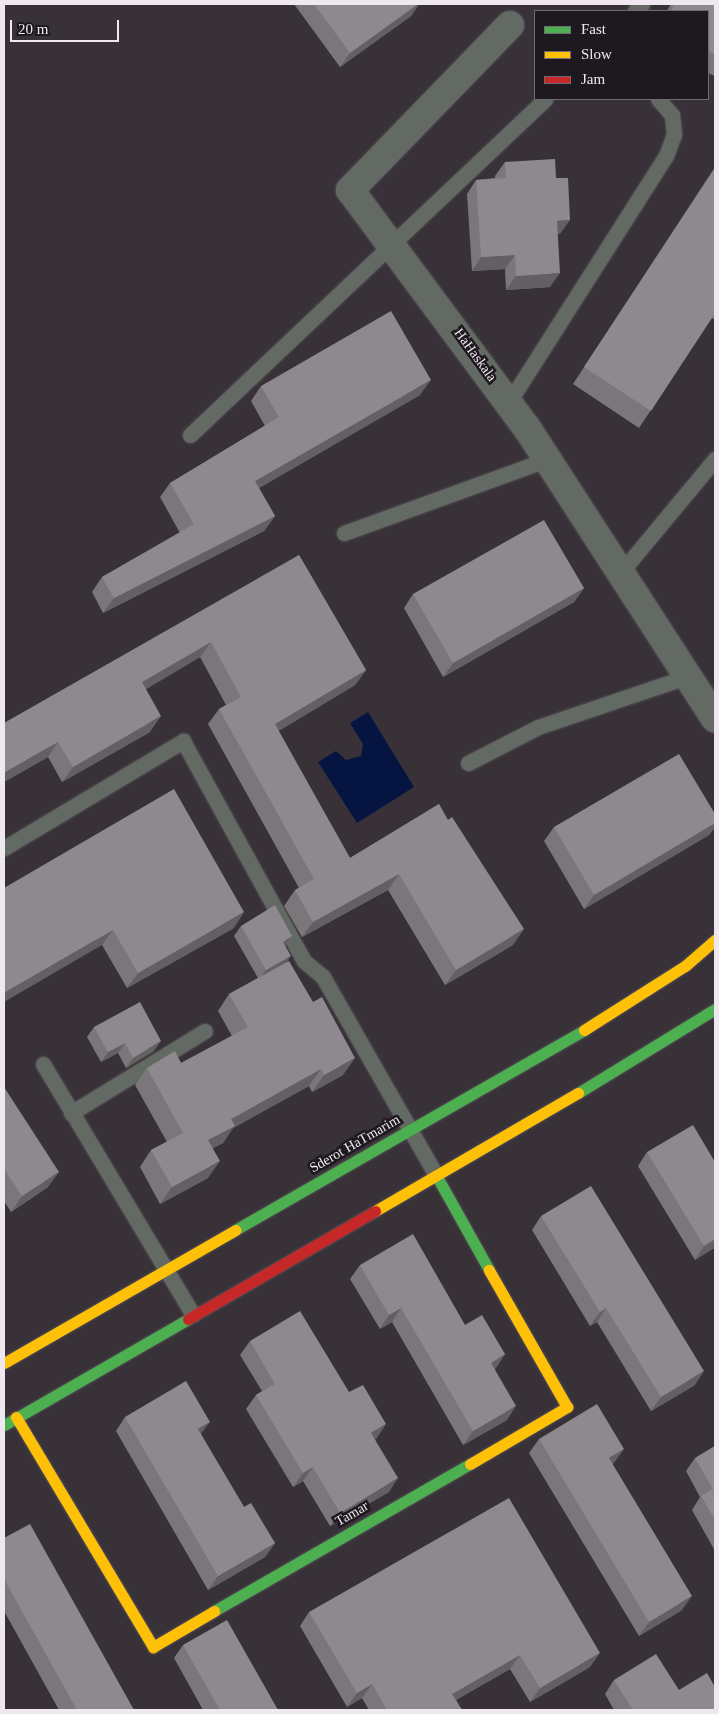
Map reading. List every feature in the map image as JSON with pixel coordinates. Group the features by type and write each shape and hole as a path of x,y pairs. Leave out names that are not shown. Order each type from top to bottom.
{"street":[{"name":"HaHaskala","path":"510,25 350,190 395,246 509,402 622,571 715,719"},
{"name":"Sderot HaTmarim","path":"6,1357 166,1270 648,991 715,940"},
{"path":"4,1425 436,1175 715,1009"},
{"name":"Tamar","path":"16,1417 152,1647 567,1407 436,1175"}],"lane":[{"path":"190,435 395,246 544,100"},
{"path":"509,402 666,156 674,134 672,114 659,100"},
{"path":"344,533 548,459"},
{"path":"622,571 710,475 715,459"},
{"path":"468,763 538,727 689,676"},
{"path":"4,848 183,741 304,961 323,978 412,1129 436,1175"},
{"path":"72,1112 205,1031"},
{"path":"43,1064 193,1315"}],"shaded area":[{"path":"368,712 414,787 357,823 318,762 336,751 346,760 361,756 363,744 350,723"}],"building":[{"path":"314,4 418,4 350,53"},
{"path":"675,4 715,4 715,55 709,52 709,10 672,10"},
{"path":"555,159 556,178 568,178 570,220 557,221 560,273 516,276 515,255 481,257 476,180 506,178 505,162"},
{"path":"715,168 715,313 651,411 584,367"},
{"path":"391,311 431,380 255,481 275,516 114,598 102,577 194,524 170,483 279,417 261,386"},
{"path":"544,520 584,588 453,663 413,594"},
{"path":"299,555 366,670 275,724 350,858 439,804 448,820 452,817 524,929 456,970 399,874 313,922 295,890 314,879 219,709 241,697 211,642 142,682 161,716 73,767 58,742 4,773 4,723"},
{"path":"679,754 715,814 715,823 594,895 554,827"},
{"path":"174,789 244,912 138,973 113,930 4,993 4,888"},
{"path":"275,905 292,936 283,942 291,956 266,970 241,926"},
{"path":"289,961 313,1002 322,997 355,1058 324,1075 321,1069 231,1119 235,1126 208,1140 220,1161 172,1187 151,1150 183,1133 147,1068 175,1051 181,1063 248,1027 229,994"},
{"path":"140,1002 161,1041 133,1058 125,1043 108,1052 94,1027"},
{"path":"4,1087 59,1172 22,1196 4,1169"},
{"path":"693,1125 715,1162 715,1239 704,1246 647,1152"},
{"path":"591,1186 704,1371 661,1397 606,1308 600,1312 541,1216"},
{"path":"413,1234 465,1325 482,1315 505,1354 491,1363 516,1406 473,1431 401,1308 389,1315 360,1265"},
{"path":"300,1311 349,1392 363,1385 386,1424 371,1433 398,1478 340,1513 313,1467 303,1473 256,1395 275,1384 250,1341"},
{"path":"186,1381 210,1422 198,1429 244,1507 251,1503 275,1543 218,1576 125,1417"},
{"path":"597,1404 624,1449 609,1458 692,1596 649,1622 539,1439"},
{"path":"715,1446 715,1520 701,1496 713,1489 695,1458"},
{"path":"509,1498 600,1653 540,1688 520,1655 452,1694 462,1710 387,1710 372,1684 357,1693 309,1612"},
{"path":"30,1524 134,1710 77,1710 4,1579 4,1538"},
{"path":"227,1620 278,1710 220,1710 183,1645"},
{"path":"656,1654 679,1690 707,1673 715,1687 715,1710 633,1710 614,1680"}],"traffic: fast":[{"path":"578,1093 715,1009"},
{"path":"235,1230 584,1030"},
{"path":"436,1175 489,1270"},
{"path":"4,1425 188,1319"},
{"path":"214,1611 470,1464"}],"traffic: slow":[{"path":"584,1030 685,966 715,940"},
{"path":"375,1211 578,1093"},
{"path":"4,1363 235,1230"},
{"path":"470,1464 567,1407 489,1270"},
{"path":"16,1417 153,1647 214,1611"}],"traffic: jam":[{"path":"188,1319 375,1211"}]}
